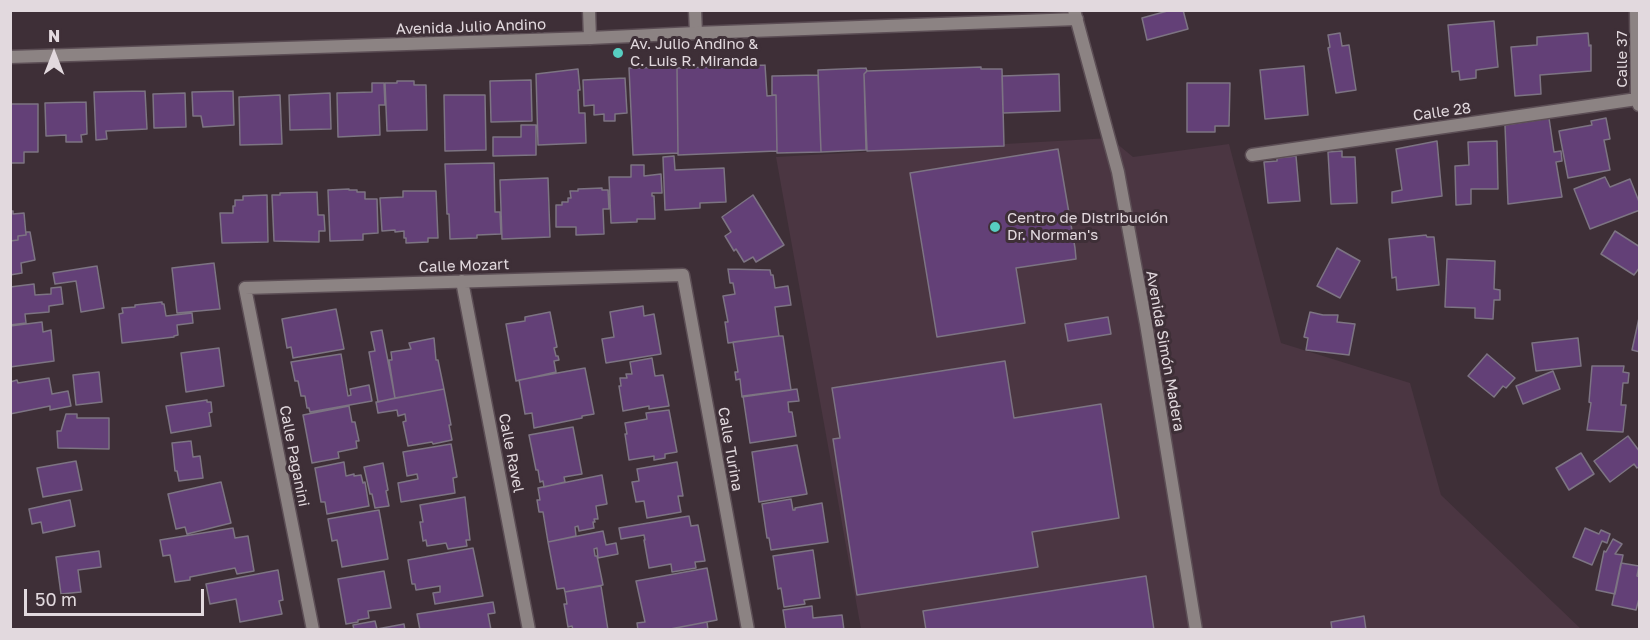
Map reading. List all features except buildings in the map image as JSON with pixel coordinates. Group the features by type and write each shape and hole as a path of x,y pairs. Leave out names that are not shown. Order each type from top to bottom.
{"street":[{"path":"589,10 590,38"},
{"path":"695,10 696,33"},
{"name":"Calle 37","path":"1636,10 1638,103"},
{"name":"Avenida Julio Andino","path":"10,57 590,38 1075,15"},
{"name":"Avenida Simón Madera","path":"1075,15 1118,172 1146,324 1196,630"},
{"name":"Calle 28","path":"1252,155 1638,103"},
{"name":"Calle Mozart","path":"245,288 683,274"},
{"name":"Calle Turina","path":"683,274 748,630"},
{"name":"Calle Ravel","path":"462,281 529,630"},
{"name":"Calle Paganini","path":"245,288 314,630"}],"shaded area":[{"path":"1110,138 1133,157 1229,144 1281,343 1410,383 1441,495 1581,629 861,629 776,157"}],"place":[{"name":"Av. Julio Andino & C. Luis R. Miranda","path":"618,53"},
{"name":"Centro de Distribución Dr. Norman's","path":"995,227"}]}
